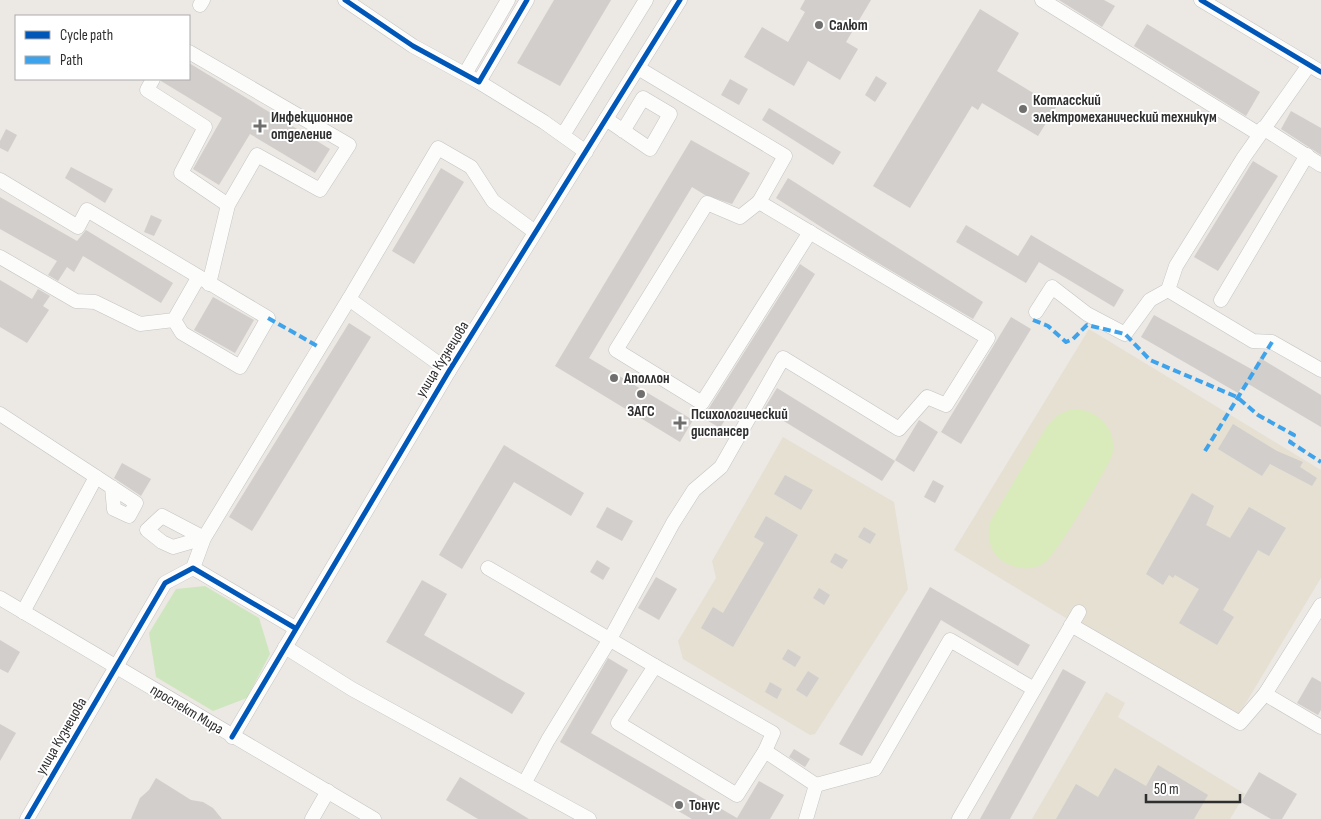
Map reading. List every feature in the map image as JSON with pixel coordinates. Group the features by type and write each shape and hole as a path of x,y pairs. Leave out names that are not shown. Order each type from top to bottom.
{"street":[{"path":"345,0 413,46 479,82 563,135 586,152"},
{"path":"465,74 508,0"},
{"path":"479,82 527,0"},
{"path":"563,135 646,0"},
{"name":"улица Кузнецова","path":"232,737 449,371 680,0"},
{"path":"1042,0 1321,165"},
{"path":"1202,0 1321,72"},
{"path":"0,257 76,302 95,302 140,324 174,320 204,281 228,205 257,155 320,190 349,145 190,53"},
{"path":"1036,312 1052,287 1087,314 1125,334 1150,300 1168,290 1176,266 1261,131 1309,64"},
{"path":"638,68 785,156 759,202 740,217 706,203 616,350 702,403 810,232"},
{"path":"153,80 148,90 204,127 181,173 228,205"},
{"path":"606,119 623,131"},
{"path":"295,628 193,568 204,538 438,148 471,167 493,201 535,232"},
{"path":"1221,300 1307,155"},
{"path":"0,180 78,227 87,210 268,318 240,367 182,333 174,320"},
{"path":"525,782 548,740 610,639 673,523 694,490 721,467 783,358 899,429 927,397 946,405 988,338 759,202"},
{"path":"1168,290 1253,341 1272,342 1321,370"},
{"path":"348,299 449,371"},
{"path":"0,414 112,487"},
{"path":"23,612 96,477"},
{"name":"улица Кузнецова","path":"27,819 165,583 193,568"},
{"path":"488,568 773,733 765,751 738,795 618,723 655,666"},
{"name":"проспект Мира","path":"0,598 232,737 374,819"},
{"path":"1071,625 1240,723 1265,694 1317,621 1321,605"},
{"path":"959,819 1079,612"},
{"path":"765,751 816,785 875,769 950,640 1034,689"},
{"path":"285,647 352,689 525,782 589,819"},
{"path":"1265,694 1321,727"},
{"path":"806,819 816,785"},
{"path":"312,819 328,791"}],"shaded area":[{"path":"1089,329 1321,470 1321,578 1235,721 954,550"},
{"path":"783,437 894,502 908,589 815,734 810,735 683,659 678,641 716,578 712,561"},
{"path":"1106,692 1125,703 1118,717 1245,794 1230,819 1032,819"}],"green space":[{"path":"1072,409 1090,413 1104,422 1112,437 1112,456 1080,513 1050,557 1044,563 1034,568 1011,566 1001,560 991,548 989,538 990,522 1047,426 1058,415"},
{"path":"205,586 259,618 270,654 247,698 213,711 156,677 149,633 176,589"}],"building":[{"path":"554,0 611,0 560,86 517,63"},
{"path":"805,0 871,0 846,42 858,49 840,80 808,61 794,86 744,57 762,27 788,42 805,12 800,9"},
{"path":"1059,0 1104,0 1115,6 1102,27"},
{"name":"Котласский электромеханический техникум","path":"980,9 1019,33 997,71 1056,107 1038,136 982,103 978,110 972,106 910,208 873,186"},
{"path":"1147,24 1260,92 1246,116 1134,46"},
{"name":"Инфекционное отделение","path":"190,64 330,149 315,173 250,134 219,185 193,169 222,118 161,81 190,80"},
{"path":"876,76 887,83 875,102 865,95"},
{"path":"730,79 748,89 739,105 721,95"},
{"path":"769,108 841,152 833,165 762,120"},
{"path":"1291,111 1321,128 1321,155 1281,129"},
{"path":"6,129 17,135 8,152 0,148 0,141"},
{"path":"691,140 750,173 732,204 705,195 692,187 589,358 693,420 680,442 555,366"},
{"path":"1253,161 1278,176 1218,271 1194,257"},
{"path":"71,167 113,189 105,203 65,178"},
{"path":"441,168 464,182 414,264 392,251"},
{"path":"788,178 983,302 973,319 868,257 776,198"},
{"path":"0,197 77,241 86,230 173,283 161,303 83,256 74,272 67,267 58,281 48,275 57,261 0,229"},
{"path":"151,215 162,220 154,236 144,232"},
{"path":"966,225 1018,256 1031,235 1124,290 1114,307 1039,262 1026,283 956,242"},
{"path":"800,264 815,274 720,428 700,416 709,408"},
{"path":"0,280 32,299 38,289 50,296 43,306 49,310 27,343 0,327"},
{"path":"213,297 254,320 235,353 194,330"},
{"path":"1154,315 1253,370 1260,358 1321,395 1321,427 1245,382 1238,393 1141,337"},
{"path":"1011,317 1031,329 961,444 941,432"},
{"path":"349,323 371,337 252,531 229,517"},
{"path":"777,388 895,461 882,481 764,409"},
{"path":"919,420 938,432 914,472 895,460"},
{"path":"1233,424 1277,451 1303,462 1300,467 1317,478 1312,486 1270,464 1262,476 1218,449"},
{"path":"504,445 584,493 571,516 514,482 462,569 439,555"},
{"path":"122,463 151,479 141,496 114,478"},
{"path":"785,475 813,490 801,510 774,494"},
{"path":"933,480 944,486 935,503 924,497"},
{"path":"1192,493 1214,506 1206,525 1230,538 1249,507 1286,528 1269,556 1258,550 1223,610 1234,617 1217,645 1179,623 1199,589 1175,575 1173,578 1169,575 1163,585 1146,574"},
{"path":"607,507 633,521 622,541 596,527"},
{"path":"766,516 798,535 733,647 701,628 713,607 723,613 764,543 754,537"},
{"path":"864,527 876,534 870,544 858,537"},
{"path":"835,553 848,560 842,569 830,562"},
{"path":"597,560 610,568 603,580 590,572"},
{"path":"656,577 677,589 659,620 638,608"},
{"path":"422,580 447,594 424,635 525,693 512,714 386,642"},
{"path":"930,587 1030,645 1018,666 941,620 862,756 839,744"},
{"path":"819,588 830,595 824,605 813,598"},
{"path":"0,640 20,652 8,673 0,669"},
{"path":"788,649 801,657 795,667 782,659"},
{"path":"608,658 628,670 591,733 737,818 759,781 784,795 770,819 692,819 560,742"},
{"path":"1063,669 1086,682 1010,819 980,819"},
{"path":"808,671 819,678 807,697 796,690"},
{"path":"1312,677 1321,682 1321,710 1318,715 1297,703"},
{"path":"770,682 782,689 777,699 765,692"},
{"path":"0,724 16,733 0,761"},
{"path":"794,749 810,759 805,767 789,757"},
{"path":"1158,765 1208,795 1194,819 1056,819 1076,784 1098,797 1115,768 1146,786"},
{"path":"1259,772 1297,794 1282,819 1271,819 1241,802"},
{"path":"460,777 529,819 478,819 446,800"},
{"path":"156,778 191,800 203,802 213,808 222,819 131,819 140,798 149,790"}],"marked path":[{"path":"268,318 319,347"},
{"path":"1033,320 1048,326 1066,342 1073,339 1087,325 1125,334 1150,360 1237,397 1258,415 1294,435 1290,442 1321,462"},
{"path":"1205,451 1272,342"}],"cycle path":[{"path":"345,0 413,46 479,82 527,0"},
{"path":"232,737 449,371 680,0"},
{"path":"1201,0 1321,72"},
{"path":"27,819 165,583 193,568 295,628"}],"place":[{"name":"Салют","path":"819,25"},
{"name":"Котласский электромеханический техникум","path":"1023,109"},
{"name":"Инфекционное отделение","path":"260,126"},
{"name":"Аполлон","path":"614,378"},
{"name":"ЗАГС","path":"641,394"},
{"name":"Психологический диспансер","path":"680,423"},
{"name":"Тонус","path":"679,805"}]}
